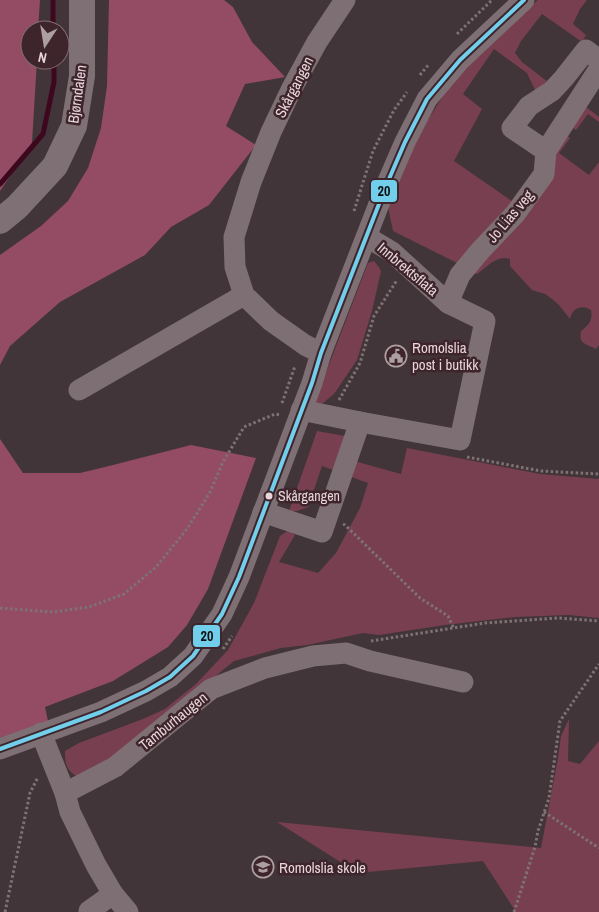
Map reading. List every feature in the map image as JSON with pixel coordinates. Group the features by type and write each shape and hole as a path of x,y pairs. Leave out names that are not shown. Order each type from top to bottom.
{"main road":[{"name":"Bjørndalen","path":"0,221 17,207 55,166 74,126 82,76 82,0"}],"street":[{"name":"Skårgangen","path":"321,353 271,322 244,295 235,267 234,237 251,182 271,132 317,42 345,0"},
{"path":"0,749 101,712 146,691 170,677 193,656 222,614 239,577 312,383 321,353 405,142 427,99 460,60 524,0"},
{"path":"546,151 512,128 529,106 552,91 586,50 599,60"},
{"name":"Jo Lias veg","path":"460,274 515,214 544,174 546,151 599,69"},
{"name":"Innbrektsflata","path":"367,237 392,252 448,303 460,274"},
{"path":"79,390 244,295"},
{"path":"301,410 460,440 485,321 448,303"},
{"path":"263,512 322,532 360,422"},
{"name":"Tamburhaugen","path":"65,793 115,767 211,689 265,668 313,656 346,653 370,661 463,682"},
{"path":"41,734 65,793 70,812 96,865 113,894 128,912"},
{"path":"90,912 113,894"}],"path":[{"path":"330,416 360,363 374,316 406,265"},
{"path":"0,608 53,612 89,607 124,594 156,567 188,529 210,492 223,462 244,427 279,414 275,424"},
{"path":"327,519 345,525 420,598 448,616 454,629"},
{"path":"346,653 372,641 485,624 558,618 599,622"},
{"path":"514,912 549,798 560,721 599,664"},
{"path":"5,912 30,793 50,756"},
{"path":"544,812 599,848"}],"shaded area":[{"path":"0,0 40,0 39,20 20,20 20,70 36,70 32,143 0,191"},
{"path":"109,0 224,0 233,7 252,42 285,77 245,84 226,126 256,145 209,205 171,227 145,255 60,302 10,346 0,365 0,255 41,226 68,201 88,168 101,128 107,86"},
{"path":"538,0 587,0 580,9 573,24 586,35 582,42 542,14 521,41 515,53 522,62 548,82 536,92 527,73 494,49 463,94 482,109 454,161 516,204 463,266 393,231 388,207 409,150 448,88 492,39"},
{"path":"582,104 599,117 599,122 588,114 576,130 569,125"},
{"path":"564,133 570,138 559,153 589,175 599,162 599,345 596,349 582,342 580,336 581,331 591,319 591,310 584,307 578,308 573,312 570,319 552,299 545,294 532,290 510,266 510,259 501,258 496,260 477,274 468,271"},
{"path":"374,261 381,271 372,311 357,360 334,394 317,408 313,406 368,263"},
{"path":"317,431 351,437 339,472 322,466 308,507 297,511 289,511"},
{"path":"0,439 23,473 80,473 191,445 256,458 208,589 187,625 168,647 113,681 45,707 48,721 0,738"},
{"path":"407,448 540,474 599,479 599,618 569,615 515,617 379,635 363,633 307,645 281,648 234,661 207,686 119,755 76,776 70,771 66,763 65,751 79,743 165,709 196,684 228,650 254,603 280,536 289,530 295,535 279,562 318,573 336,553 360,508 368,483 349,476 354,461 401,474"},
{"path":"569,719 568,761 580,764 599,741 599,912 516,912 483,861 358,873 277,822 541,848 561,736"}],"waterway":[{"path":"53,0 53,20"},
{"path":"0,184 43,134 54,82 54,70"}],"transit line":[{"name":"20","path":"0,749 101,712 146,691 170,677 193,656 222,614 239,577 312,383 321,353 405,142 427,99 460,60 524,0"}],"place":[{"name":"Romolslia post i butikk","path":"396,356"},
{"name":"Skårgangen","path":"269,496"},
{"name":"Romolslia skole","path":"263,867"}]}
